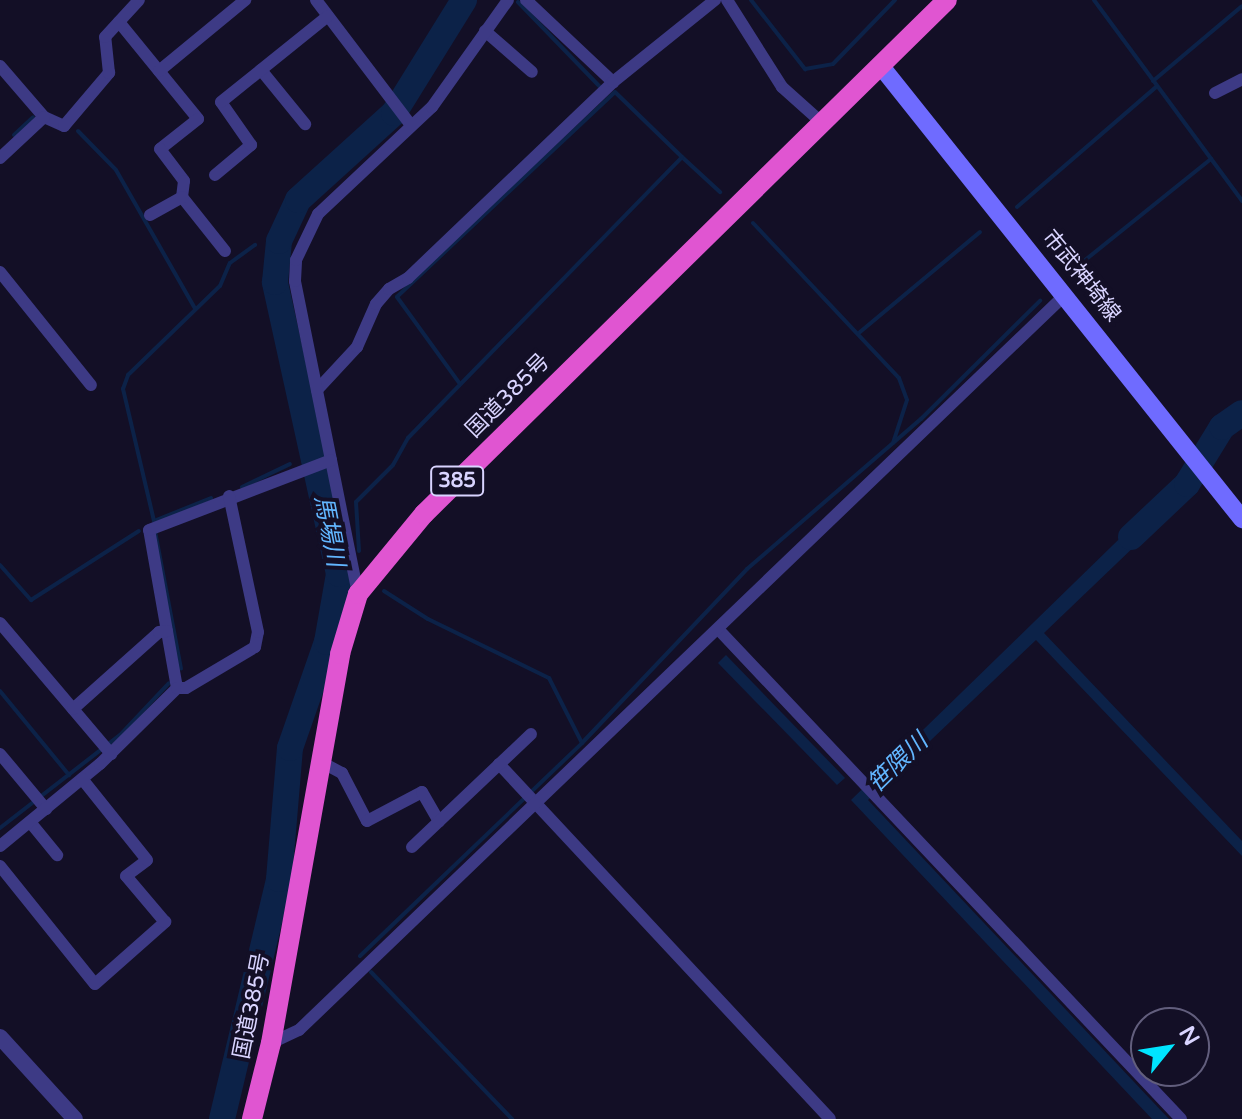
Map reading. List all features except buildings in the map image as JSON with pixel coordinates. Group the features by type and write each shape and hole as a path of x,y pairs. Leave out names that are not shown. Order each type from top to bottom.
{"highway":[{"name":"国道385号","path":"252,1119 271,1043 340,654 358,594 424,514 820,121 947,0"}],"main road":[{"name":"市武神埼線","path":"880,65 1242,519"}],"street":[{"path":"159,71 245,0"},
{"path":"316,0 411,125"},
{"path":"358,594 295,281 304,235 318,214 447,87 508,0"},
{"path":"526,0 613,82"},
{"path":"317,390 357,347 376,304 389,289 408,278 613,82 715,0"},
{"path":"727,0 782,87 820,121"},
{"path":"0,66 44,117 64,126 109,73 105,37 131,3"},
{"path":"215,175 251,145 221,102 328,16"},
{"path":"119,22 198,119 160,149 184,181 182,197 225,251"},
{"path":"485,31 532,72"},
{"path":"261,70 305,124"},
{"path":"1215,93 1242,79"},
{"path":"0,158 44,117"},
{"path":"150,215 182,197"},
{"path":"0,272 91,385"},
{"path":"271,1043 299,1030 1065,295"},
{"path":"177,688 149,530 229,496 331,460"},
{"path":"0,846 30,822 41,802 82,779 107,749 177,688 186,688 255,647 258,632 229,496"},
{"path":"0,623 107,749"},
{"path":"718,629 1181,1119"},
{"path":"73,709 167,631"},
{"path":"412,847 531,734"},
{"path":"0,754 41,802"},
{"path":"321,762 342,773 367,821 422,792 439,821"},
{"path":"499,764 830,1119"},
{"path":"0,866 95,984 165,922 126,876 147,860 82,779"},
{"path":"30,822 57,855"},
{"path":"0,1037 75,1119"}],"water":[{"path":"1152,507 1163,519 1044,633 1242,841 1242,856 1036,640 868,800 1130,1078 1130,1087 1139,1087 1169,1119 1152,1119 851,800"},
{"path":"726,655 845,778 837,785 718,663"}],"waterway":[{"name":"馬場川","path":"222,1119 279,879 290,748 327,642 339,574 275,282 279,241 298,200 394,113 464,0"},
{"path":"751,0 805,69 833,64 895,0"},
{"path":"1094,0 1242,201"},
{"path":"518,2 599,86"},
{"path":"1153,81 1242,6"},
{"path":"1017,207 1157,86"},
{"path":"359,551 356,502 393,465 408,438 682,157 615,92 397,297 460,384"},
{"path":"14,135 33,117"},
{"path":"78,131 116,170 194,307"},
{"path":"682,157 720,192"},
{"path":"1074,269 1211,159"},
{"path":"753,223 899,378 907,400 893,443"},
{"path":"860,332 980,232"},
{"path":"211,498 154,521 123,389 128,375 220,286 230,263 255,245"},
{"path":"360,956 582,743 747,569 921,419 1040,301"},
{"name":"笹隈川","path":"1131,537 1187,484 1222,427 1242,413"},
{"path":"242,487 290,464"},
{"path":"0,565 31,600 139,531"},
{"path":"155,531 181,669"},
{"path":"384,591 428,619 549,678 582,743"},
{"path":"0,828 120,735 169,683"},
{"path":"0,691 69,775"},
{"path":"371,972 512,1119"}]}
